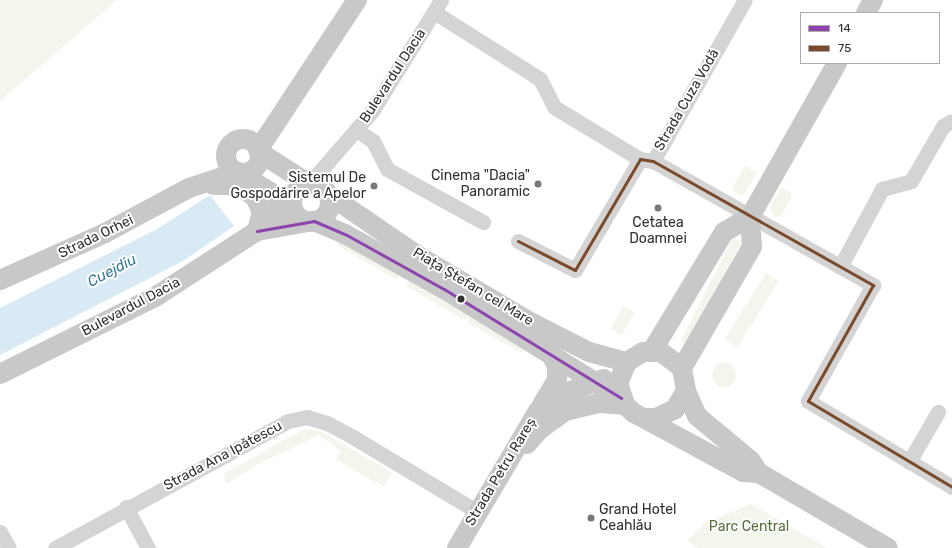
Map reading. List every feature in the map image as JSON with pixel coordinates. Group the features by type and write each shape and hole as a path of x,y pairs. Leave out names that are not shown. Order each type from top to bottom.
{"main road":[{"path":"239,173 256,167 254,147 330,44 357,0"},
{"path":"867,12 873,0"},
{"path":"759,472 743,472 646,418 623,401 623,369 652,351 724,232 743,221 836,64"},
{"path":"230,146 254,147 310,184 321,186 329,195 328,212 314,222 302,219 292,205 229,166 226,155 230,146"},
{"name":"Strada Orhei","path":"189,188 226,155"},
{"name":"Strada Orhei","path":"0,280 105,233 189,188 239,173"},
{"path":"189,188 220,184 248,190 260,203 257,231"},
{"path":"292,205 299,189 310,184"},
{"name":"Piața Ștefan cel Mare","path":"329,195 420,257 530,322 623,369"},
{"name":"Bulevardul Dacia","path":"0,374 155,297 257,231 274,212 292,205"},
{"path":"682,368 752,247 743,221"},
{"name":"Piața Ștefan cel Mare","path":"314,222 412,271 550,354 623,401"},
{"name":"Bulevardul Dacia","path":"257,231 314,222"},
{"path":"652,351 669,355 682,368 686,391 697,416 751,461 759,472 888,548"},
{"path":"538,411 557,380 557,366 550,354"},
{"name":"Strada Petru Rareș","path":"457,548 476,511 538,411 568,392 623,369"},
{"path":"646,418 667,415 682,401 686,391"},
{"name":"Strada Petru Rareș","path":"467,548 539,430 574,407 623,401"}],"street":[{"name":"Strada Cuza Vodă","path":"518,241 575,270 647,160 744,0"},
{"path":"438,6 540,80 554,107 647,160 743,221 840,267 873,285 808,401 952,487"},
{"name":"Bulevardul Dacia","path":"310,184 327,168 358,130 438,6"},
{"path":"840,267 882,189 911,181 943,126 952,121"},
{"path":"358,130 373,141 387,169 483,222"},
{"path":"327,168 329,195"},
{"path":"909,462 938,412"},
{"name":"Strada Ana Ipătescu","path":"55,548 126,507 288,421 307,417 327,423 353,437 476,511"},
{"path":"126,507 148,548"},
{"path":"0,532 9,548"}],"green space":[{"path":"0,0 117,0 0,101"},
{"path":"745,166 757,172 744,194 739,196 732,188"},
{"path":"782,187 793,194 781,216 775,217 769,209"},
{"path":"733,238 741,242 689,345 681,340"},
{"path":"340,240 400,274 397,280 337,245"},
{"path":"766,273 779,281 737,347 725,339"},
{"path":"409,281 468,315 465,320 406,286"},
{"path":"623,306 634,312 622,335 610,329"},
{"path":"470,317 525,348 522,353 467,322"},
{"path":"724,363 733,366 736,375 733,384 724,387 715,384 712,375 715,366"},
{"path":"304,429 321,431 392,473 384,487 336,459 341,451 319,435 256,465 227,484 223,474"},
{"name":"Parc Central","path":"751,504 827,548 697,548 687,541 705,523"}],"water":[{"name":"Cuejdiu","path":"210,195 234,226 183,261 0,355 0,308 157,229"}],"transit line":[{"name":"75","path":"518,241 575,270 640,159 653,161 873,285 808,401 952,487"},
{"name":"14","path":"257,231 314,221 345,234 444,289 621,398"}],"place":[{"name":"Cinema \"Dacia\" Panoramic","path":"538,184"},
{"name":"Sistemul De Gospodărire a Apelor","path":"374,186"},
{"name":"Cetatea Doamnei","path":"658,208"},
{"name":"Grand Hotel Ceahlău","path":"591,518"}]}
